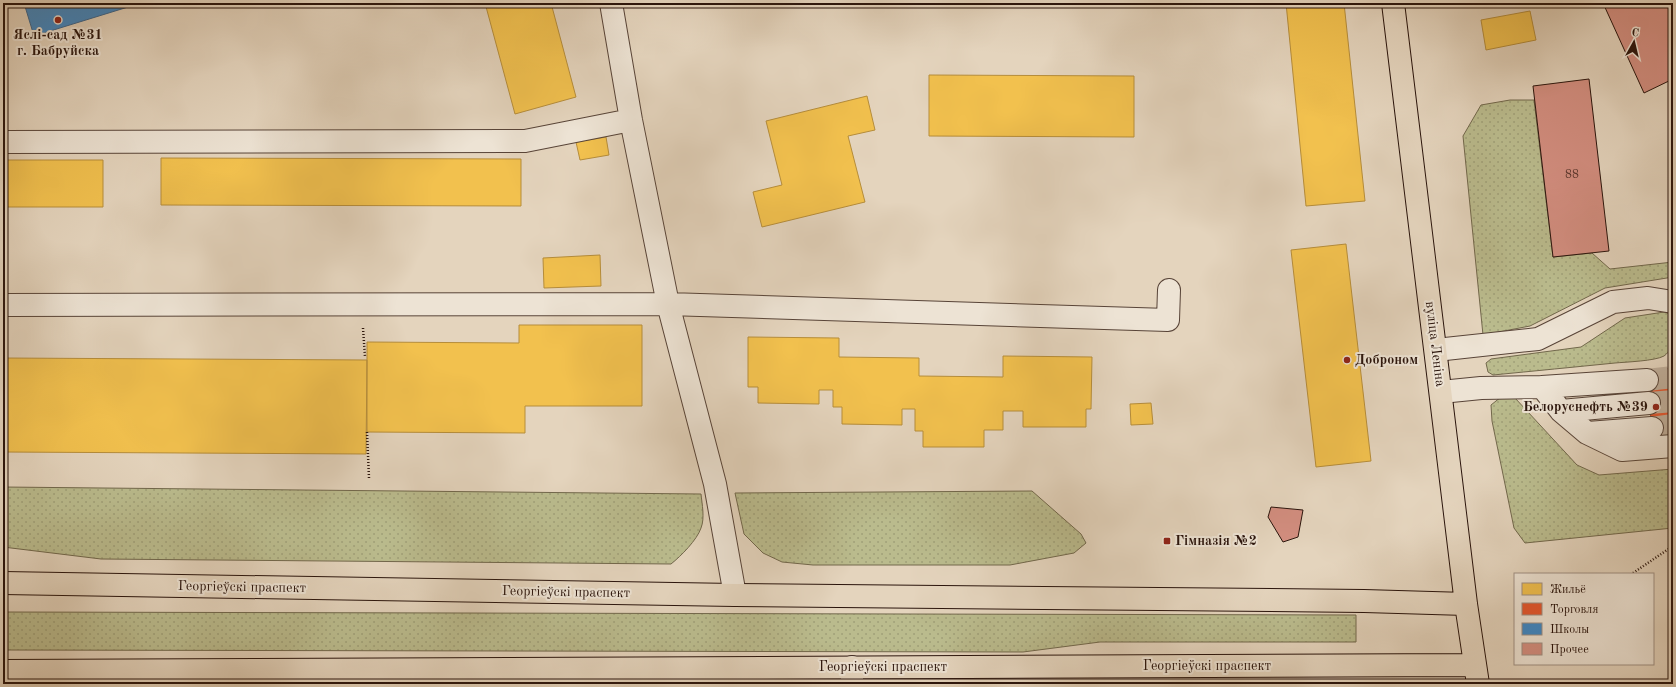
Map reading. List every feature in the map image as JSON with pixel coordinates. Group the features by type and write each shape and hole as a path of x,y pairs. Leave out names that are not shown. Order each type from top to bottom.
{"main road":[{"name":"вуліца Леніна","path":"1393,3 1466,604 1476,674"},
{"name":"Георгіеўскі праспект","path":"3,583 735,595 1364,601 1466,604"},
{"name":"Георгіеўскі праспект","path":"3,671 852,676 1476,674"}],"lane":[{"path":"611,3 631,120 668,304 715,484 735,595"},
{"path":"3,142 525,141 631,120"},
{"path":"3,304 668,304 1168,320 1169,290"},
{"path":"1436,350 1538,339 1613,302 1648,298 1673,302"},
{"path":"1441,392 1481,388 1542,387 1647,380"},
{"path":"1542,387 1561,411 1587,433 1622,450 1673,446"},
{"path":"1561,411 1649,403"},
{"path":"1587,433 1652,428"}],"path":[{"path":"367,432 369,478"},
{"path":"1633,573 1673,546"}],"green space":[{"path":"1510,100 1534,100 1553,257 1592,253 1610,269 1673,262 1673,277 1605,288 1530,326 1483,335 1463,136 1481,105"},
{"path":"1664,312 1671,314 1674,324 1674,336 1668,353 1660,358 1493,375 1488,372 1486,363 1491,359 1581,347 1625,318"},
{"path":"1501,397 1515,398 1577,465 1599,475 1673,469 1673,528 1525,543 1514,528 1492,421 1491,405"},
{"path":"3,487 701,494 703,515 701,528 696,538 671,564 101,559 3,547"},
{"path":"1032,491 1081,534 1086,543 1074,553 1010,565 813,565 782,562 763,553 744,534 735,493"},
{"path":"3,612 1356,615 1356,642 1100,642 1023,652 3,650"}],"building: Жильё":[{"path":"485,3 551,3 576,97 515,114"},
{"path":"1286,3 1344,3 1365,201 1306,206"},
{"path":"1530,11 1536,40 1486,50 1481,20"},
{"path":"929,75 1134,76 1134,137 929,136"},
{"path":"867,96 875,130 848,136 865,202 762,227 753,192 782,185 766,121"},
{"path":"606,137 609,155 580,160 576,142"},
{"path":"161,158 521,159 521,206 161,205"},
{"path":"3,160 103,160 103,207 3,207"},
{"path":"1346,244 1371,461 1316,467 1291,250"},
{"path":"600,255 601,286 544,288 543,258"},
{"path":"519,325 642,325 642,406 525,406 525,433 367,432 367,342 519,343"},
{"path":"748,337 839,338 839,357 919,358 919,376 1003,377 1003,356 1092,357 1091,409 1086,409 1086,427 1023,427 1023,411 1003,411 1003,430 984,430 984,447 923,447 923,431 915,431 915,409 902,409 902,425 842,424 842,407 833,407 833,390 819,390 819,404 758,403 758,387 748,387"},
{"path":"3,358 367,360 366,454 3,452"},
{"path":"1151,403 1153,424 1131,425 1130,404"}],"building: Торговля":[{"path":"1673,368 1673,437 1653,439 1646,371"}],"building: Школы":[{"name":"Яслі-сад №31 г. Бабруйска","path":"24,3 141,3 34,36"}],"building: Прочее":[{"path":"1603,3 1667,3 1673,16 1673,79 1644,93"},
{"path":"1589,79 1609,251 1553,257 1533,86"},
{"path":"1271,507 1303,510 1298,537 1283,542 1268,517"}],"tunnel":[{"path":"1647,380 1673,377"},
{"path":"1649,403 1673,401"},
{"path":"1652,428 1673,425"}],"place":[{"name":"Яслі-сад №31 г. Бабруйска","path":"58,20"},
{"name":"Доброном","path":"1347,360"},
{"name":"Белоруснефть №39","path":"1656,407"},
{"name":"Гімназія №2","path":"1167,541"}]}
